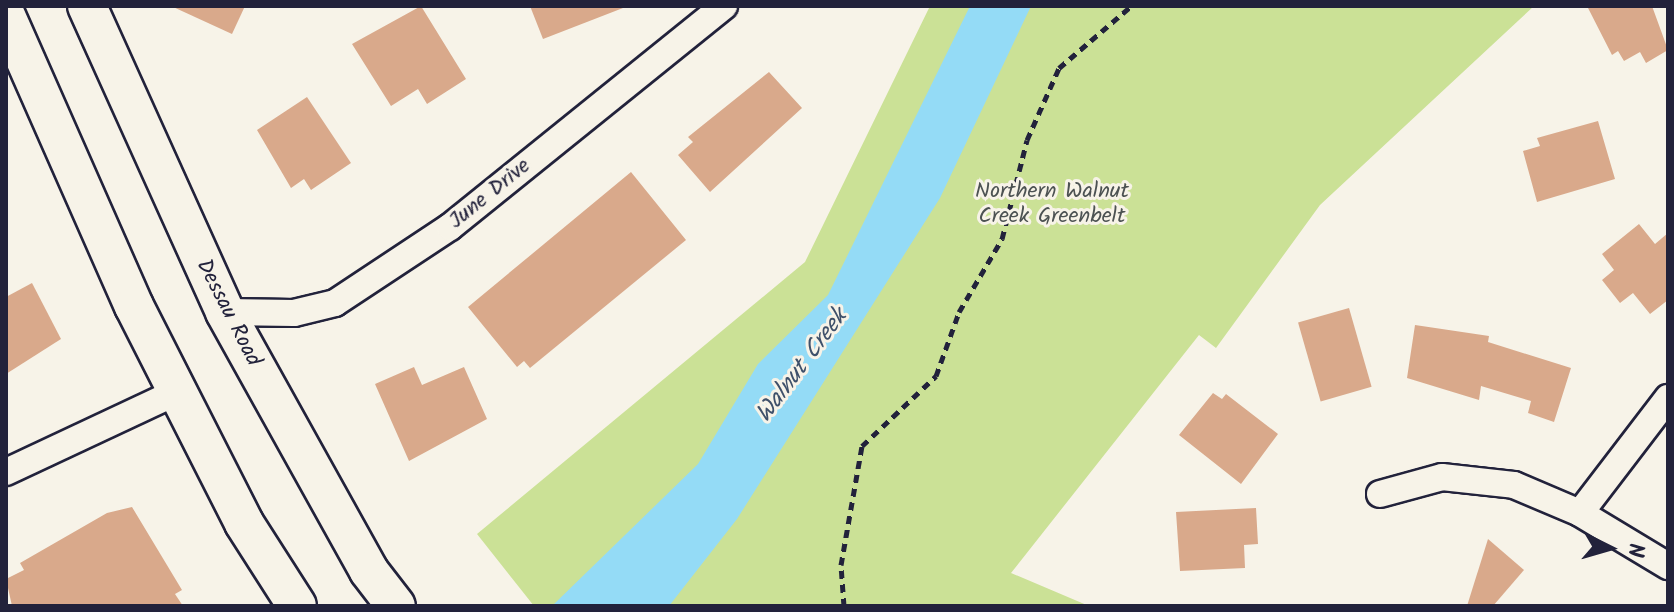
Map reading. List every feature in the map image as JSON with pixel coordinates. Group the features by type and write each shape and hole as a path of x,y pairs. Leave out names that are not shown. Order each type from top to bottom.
{"main road":[{"name":"Dessau Road","path":"87,6 225,312 369,571 396,606"},
{"path":"6,16 177,392 297,606"}],"street":[{"name":"June Drive","path":"225,312 294,313 335,303 450,227 724,6"},
{"path":"6,472 177,392"},
{"path":"1580,513 1668,398"},
{"path":"1380,494 1442,477 1514,485 1580,513 1668,566"}],"path":[{"path":"844,606 841,565 862,446 936,376 959,312 1002,239 1027,140 1059,68 1131,6"}],"green space":[{"name":"Northern Walnut Creek Greenbelt","path":"930,6 1534,6 1320,205 1216,348 1199,335 1011,573 1089,606 534,606 477,534 805,262"}],"water":[{"name":"Walnut Creek","path":"970,6 1031,6 940,198 737,519 669,606 552,606 698,464 758,364 828,295"}],"building":[{"path":"171,6 245,6 232,34"},
{"path":"421,6 466,79 427,104 418,89 391,106 352,44"},
{"path":"530,6 623,6 623,8 543,39"},
{"path":"1587,6 1652,6 1668,50 1646,63 1640,52 1624,61 1618,51 1612,55"},
{"path":"769,72 802,108 710,192 678,155 693,142 688,137"},
{"path":"307,97 351,163 311,190 304,179 291,188 257,130"},
{"path":"1598,121 1615,179 1537,202 1523,151 1540,146 1537,138"},
{"path":"631,172 686,240 530,368 524,361 517,367 468,307"},
{"path":"1639,224 1655,244 1668,233 1668,300 1650,314 1633,293 1620,303 1602,280 1614,270 1602,254"},
{"path":"32,283 61,339 6,374 6,297"},
{"path":"1349,308 1372,387 1321,401 1298,323"},
{"path":"1415,325 1489,336 1488,342 1571,368 1554,422 1528,413 1531,401 1481,386 1479,400 1407,378"},
{"path":"414,367 422,385 464,367 487,419 409,461 375,384"},
{"path":"1213,393 1222,399 1226,394 1278,434 1241,484 1179,435"},
{"path":"132,507 182,590 175,594 183,606 12,606 6,579 24,570 20,563 107,513"},
{"path":"1256,508 1258,544 1244,545 1245,568 1180,571 1176,512"},
{"path":"1488,539 1524,570 1493,606 1467,606"}]}
